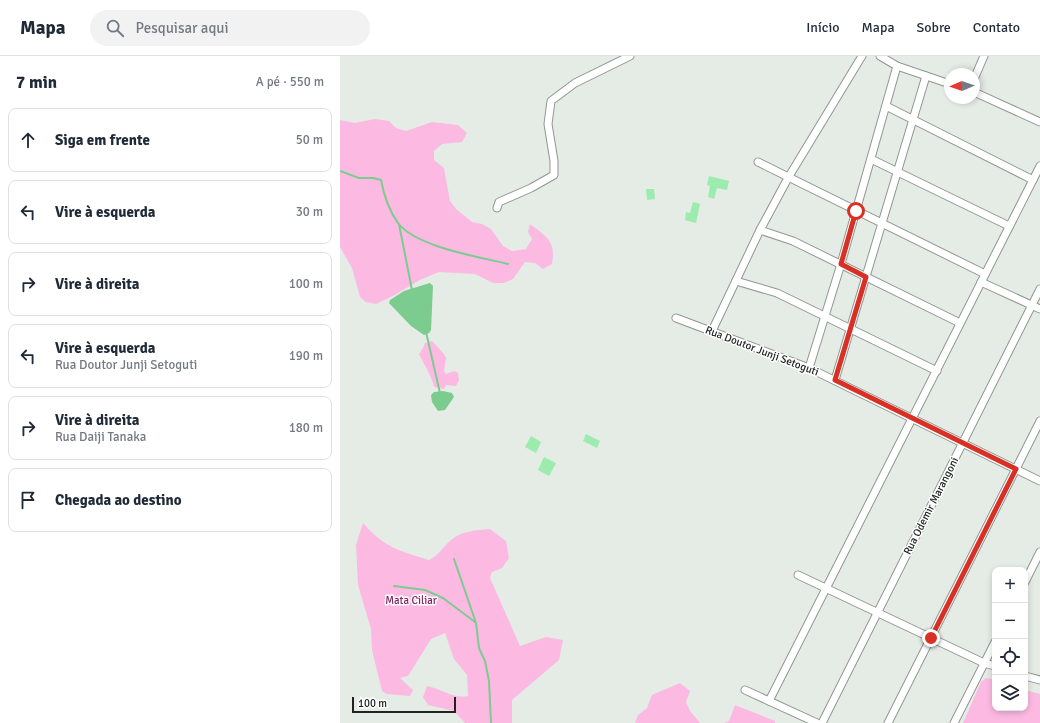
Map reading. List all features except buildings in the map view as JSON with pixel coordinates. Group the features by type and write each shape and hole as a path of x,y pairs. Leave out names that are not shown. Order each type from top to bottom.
{"street":[{"path":"497,208 499,202 531,188 554,175 554,161 548,124 551,101 575,83 630,56"},
{"path":"712,331 760,230 788,178 862,56"},
{"path":"880,56 897,66 944,82"},
{"path":"979,68 984,56"},
{"path":"810,368 897,66"},
{"path":"835,380 926,76"},
{"path":"980,95 1040,122"},
{"path":"886,106 1033,180"},
{"path":"871,159 1009,226"},
{"path":"758,162 985,274"},
{"path":"769,701 1040,166"},
{"path":"760,230 793,241 960,323"},
{"path":"736,281 777,294 851,328 937,371"},
{"path":"981,282 1040,309"},
{"name":"Rua Odemir Marangoni","path":"822,723 1040,289"},
{"name":"Rua Doutor Junji Setoguti","path":"676,318 810,368 1040,481"},
{"path":"888,723 1040,421"},
{"path":"1028,576 1040,552"},
{"path":"798,575 984,663 992,665"},
{"path":"954,723 992,648"},
{"path":"1028,677 1040,680"},
{"path":"745,690 817,723"}],"green space":[{"path":"375,119 389,121 396,128 406,131 432,122 458,125 467,133 462,142 442,144 434,151 434,160 444,168 450,201 456,209 472,222 482,224 491,229 503,246 512,251 526,249 532,239 528,232 530,224 549,240 553,250 552,264 543,269 535,263 525,262 513,279 504,283 493,283 475,274 439,272 420,280 376,304 366,302 360,297 352,268 340,247 340,120 355,123"},
{"path":"432,341 446,358 444,371 446,374 454,371 458,373 459,380 456,386 446,385 444,389 434,387 430,375 419,354 425,343"},
{"name":"Mata Ciliar","path":"363,523 385,543 400,551 429,560 438,554 454,538 469,532 490,529 506,541 509,558 502,568 492,572 490,578 520,646 546,637 563,640 559,660 512,700 512,723 465,723 454,711 428,705 423,697 427,686 452,695 463,697 468,696 467,675 454,659 445,633 431,639 408,676 400,678 413,690 410,696 387,694 382,691 372,650 371,629 358,585 356,545"},
{"path":"986,678 992,679 992,711 1028,711 1028,691 1040,694 1040,723 963,723 981,682"},
{"path":"680,683 690,691 686,702 690,711 700,723 635,723 638,715 647,708 652,695"},
{"path":"735,705 775,721 775,723 724,723 729,721"}],"shaded area":[{"path":"430,283 433,286 431,330 429,333 424,335 411,326 389,303 390,300 404,291"},
{"path":"443,391 452,393 454,397 445,410 438,411 432,402 431,395 434,392"}],"waterway":[{"path":"340,171 359,178 373,178 381,180 387,202 398,223 419,239 449,250 508,264"},
{"path":"399,224 412,290"},
{"path":"426,332 440,393"},
{"path":"454,559 476,623 479,648 485,661 489,681 491,723"},
{"path":"394,586 425,590 443,598 475,622"}],"route":[{"path":"856,211 841,264 866,277 835,380 1016,469 931,638"}]}
